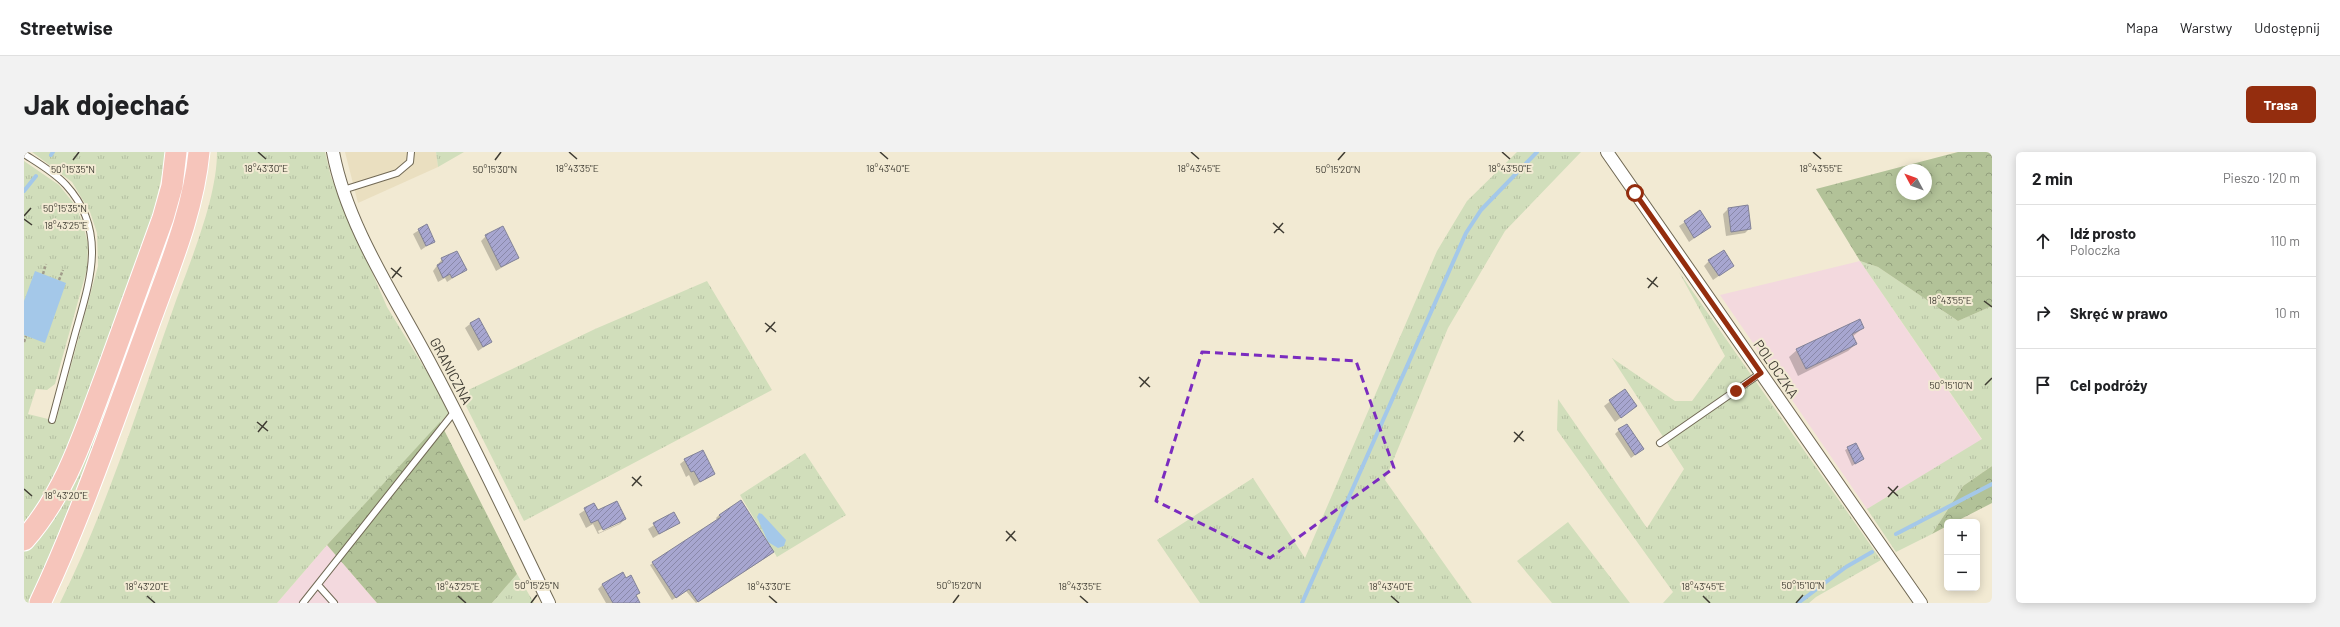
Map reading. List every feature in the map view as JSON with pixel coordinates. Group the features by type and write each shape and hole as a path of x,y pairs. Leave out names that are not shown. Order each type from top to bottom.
{"highway":[{"path":"24,540 40,522 56,496 75,458 163,218 172,186 176,152"},
{"path":"40,603 90,486 164,281 193,193 199,152"}],"street":[{"name":"GRANICZNA","path":"332,152 336,172 356,224 456,411 549,603"},
{"name":"POLOCZKA","path":"1607,152 1921,603"}],"lane":[{"path":"343,190 397,173 410,162 411,152"},
{"path":"24,154 57,176 71,191 86,217 93,247 91,280 52,420"},
{"path":"1660,443 1761,373"},
{"path":"304,603 456,411"},
{"path":"318,584 334,603"}],"path":[{"path":"43,274 46,264"},
{"path":"59,280 63,270"},
{"path":"24,342 26,336"}],"highlighted area":[{"path":"1202,352 1356,361 1394,468 1270,558 1156,501"}],"shaded area":[{"path":"345,152 436,152 438,167 358,203"},
{"path":"1860,261 1982,440 1867,509 1720,295"},
{"path":"327,545 377,603 277,603"}],"green space":[{"path":"32,152 167,152 151,224 80,424 49,491 24,526 24,161 59,185 75,205 82,221 88,244 87,269 55,384 47,390 36,389 28,414 56,421 98,266 97,233 90,212 72,182"},
{"path":"182,152 190,152 186,176 174,225 158,272 96,439 58,535 29,603 24,603 24,548 37,535"},
{"path":"217,152 325,152 331,177 387,307 451,411 327,545 277,603 60,603 77,568 106,496 193,254 207,212 212,191 216,171"},
{"path":"436,152 464,152 438,167"},
{"path":"1517,152 1581,152 1505,231 1448,328 1385,480 1472,603 1200,603 1157,540 1253,478 1305,558 1437,251 1467,201"},
{"path":"1958,152 1992,152 1992,306 1958,321 1878,267 1860,261 1816,189 1896,168 1896,200 1932,200 1932,164 1912,164"},
{"path":"1860,261 1878,267 1958,321 1992,306 1992,466 1963,486 1932,534 1896,552 1867,509 1982,439"},
{"path":"1679,272 1881,560 1816,597 1809,603 1663,603 1673,592 1557,430 1558,399 1647,528 1684,469 1612,358 1675,401 1692,401 1725,356"},
{"path":"707,281 772,390 524,521 460,394 595,329"},
{"path":"440,422 517,574 492,603 377,603 327,545"},
{"path":"805,453 846,515 777,557 740,495"},
{"path":"1992,466 1992,503 1961,519 1944,519 1944,528 1932,534 1963,486"},
{"path":"1568,522 1630,603 1552,603 1517,561"},
{"path":"517,574 534,603 492,603"}],"water":[{"path":"35,271 66,283 45,343 24,335 24,301"},
{"path":"759,513 762,514 786,540 784,546 778,548 768,542 757,517"}],"building":[{"path":"1748,205 1751,229 1731,232 1728,208"},
{"path":"1700,210 1711,227 1694,238 1684,221"},
{"path":"427,224 435,242 426,246 418,229"},
{"path":"503,226 519,258 501,267 485,235"},
{"path":"1724,250 1734,266 1719,276 1708,260"},
{"path":"457,251 467,270 452,278 450,274 443,278 437,265 443,262 441,258"},
{"path":"479,318 492,342 483,347 470,323"},
{"path":"1860,319 1864,328 1852,334 1857,344 1806,369 1796,349"},
{"path":"1625,389 1637,406 1621,418 1609,400"},
{"path":"1627,424 1644,449 1635,455 1618,429"},
{"path":"1856,443 1864,459 1855,464 1847,447"},
{"path":"703,450 715,474 700,482 694,471 691,472 684,459"},
{"path":"741,500 774,552 698,602 689,589 676,598 652,562 721,517 719,515"},
{"path":"617,501 626,519 603,530 598,520 591,523 584,508 594,503 598,510"},
{"path":"674,512 680,523 659,534 653,523"},
{"path":"623,572 626,578 631,575 640,593 636,595 640,603 613,603 602,584"}],"waterway":[{"path":"1302,603 1466,233 1481,210 1537,152"},
{"path":"24,191 36,176"},
{"path":"1896,534 1992,484"},
{"path":"1798,603 1846,567 1872,552"}],"route":[{"path":"1635,193 1761,373 1736,391"}]}
